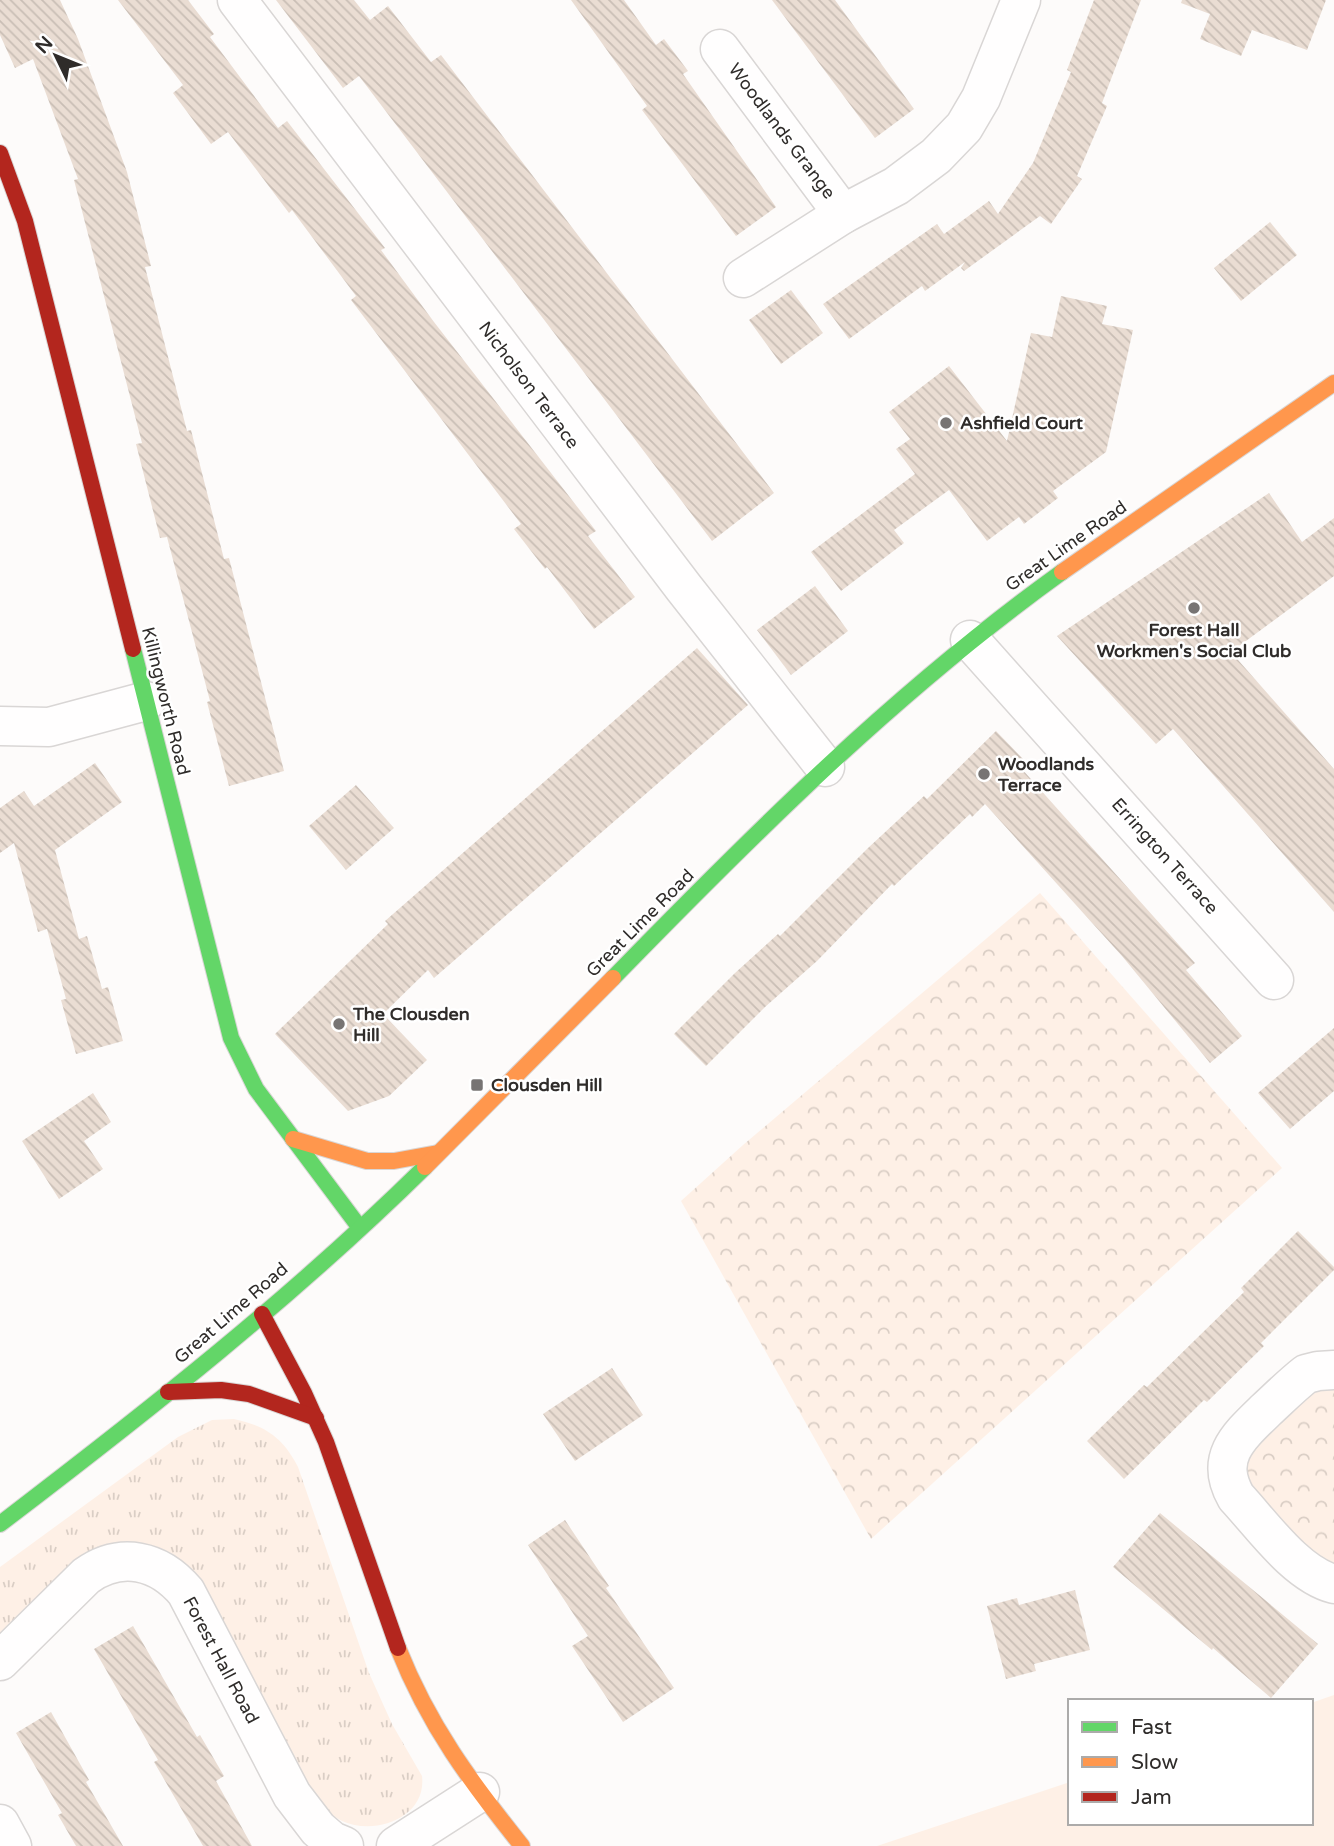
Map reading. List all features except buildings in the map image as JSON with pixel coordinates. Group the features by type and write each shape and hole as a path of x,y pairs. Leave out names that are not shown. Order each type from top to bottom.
{"main road":[{"name":"Killingworth Road","path":"0,153 25,221 231,1038 256,1089 360,1228"},
{"name":"Great Lime Road","path":"0,1524 168,1392 360,1228 825,766 970,640 1022,600 1334,383"},
{"path":"293,1139 368,1161 387,1161 438,1153"},
{"path":"262,1314 316,1418 417,1694 438,1733 522,1846"},
{"path":"168,1392 221,1390 249,1394 316,1418"}],"street":[{"name":"Nicholson Terrace","path":"237,0 684,588 825,766"},
{"name":"Woodlands Grange","path":"743,278 844,214 896,186 936,156 964,127 981,98 1021,0"},
{"name":"Woodlands Grange","path":"720,49 844,214"},
{"name":"Errington Terrace","path":"970,640 1274,980"},
{"path":"0,726 49,726 146,701"},
{"path":"1334,1370 1306,1374 1242,1432 1228,1457 1227,1472 1229,1485 1236,1497 1302,1568 1322,1581 1334,1584"},
{"name":"Forest Hall Road","path":"0,1661 98,1567 129,1562 163,1570 186,1592 292,1796 318,1829 332,1841 344,1846"},
{"path":"396,1846 480,1792"},
{"path":"0,1824 12,1846"}],"green space":[{"path":"1040,893 1282,1168 871,1539 681,1201 743,1145"},
{"path":"1334,1386 1334,1568 1318,1563 1244,1477 1246,1451 1305,1393"},
{"path":"234,1419 255,1425 280,1441 298,1467 369,1673 392,1724 422,1776 421,1791 416,1803 408,1813 396,1820 369,1826 355,1825 334,1816 312,1796 201,1581 171,1555 149,1547 0,1637 0,1567 178,1437 212,1420"},
{"path":"1334,1695 1334,1846 877,1846 1068,1783 1068,1825 1313,1825 1313,1702"}],"traffic: fast":[{"path":"613,978 774,817 885,714 1001,617 1062,572"},
{"path":"133,649 231,1038 256,1089 360,1228"},
{"path":"0,1524 271,1308 425,1167"}],"traffic: slow":[{"path":"1062,572 1334,383"},
{"path":"425,1167 613,978"},
{"path":"293,1139 367,1161 394,1161 438,1153"},
{"path":"398,1648 423,1703 452,1752 522,1846"}],"traffic: jam":[{"path":"0,153 25,221 133,649"},
{"path":"262,1314 304,1393 326,1442 398,1648"},
{"path":"168,1392 221,1390 249,1394 316,1418"}],"place":[{"name":"Ashfield Court","path":"946,423"},
{"name":"Forest Hall Workmen's Social Club","path":"1194,608"},
{"name":"Woodlands Terrace","path":"984,774"},
{"name":"The Clousden Hill","path":"339,1024"},
{"name":"Clousden Hill","path":"477,1085"}]}
